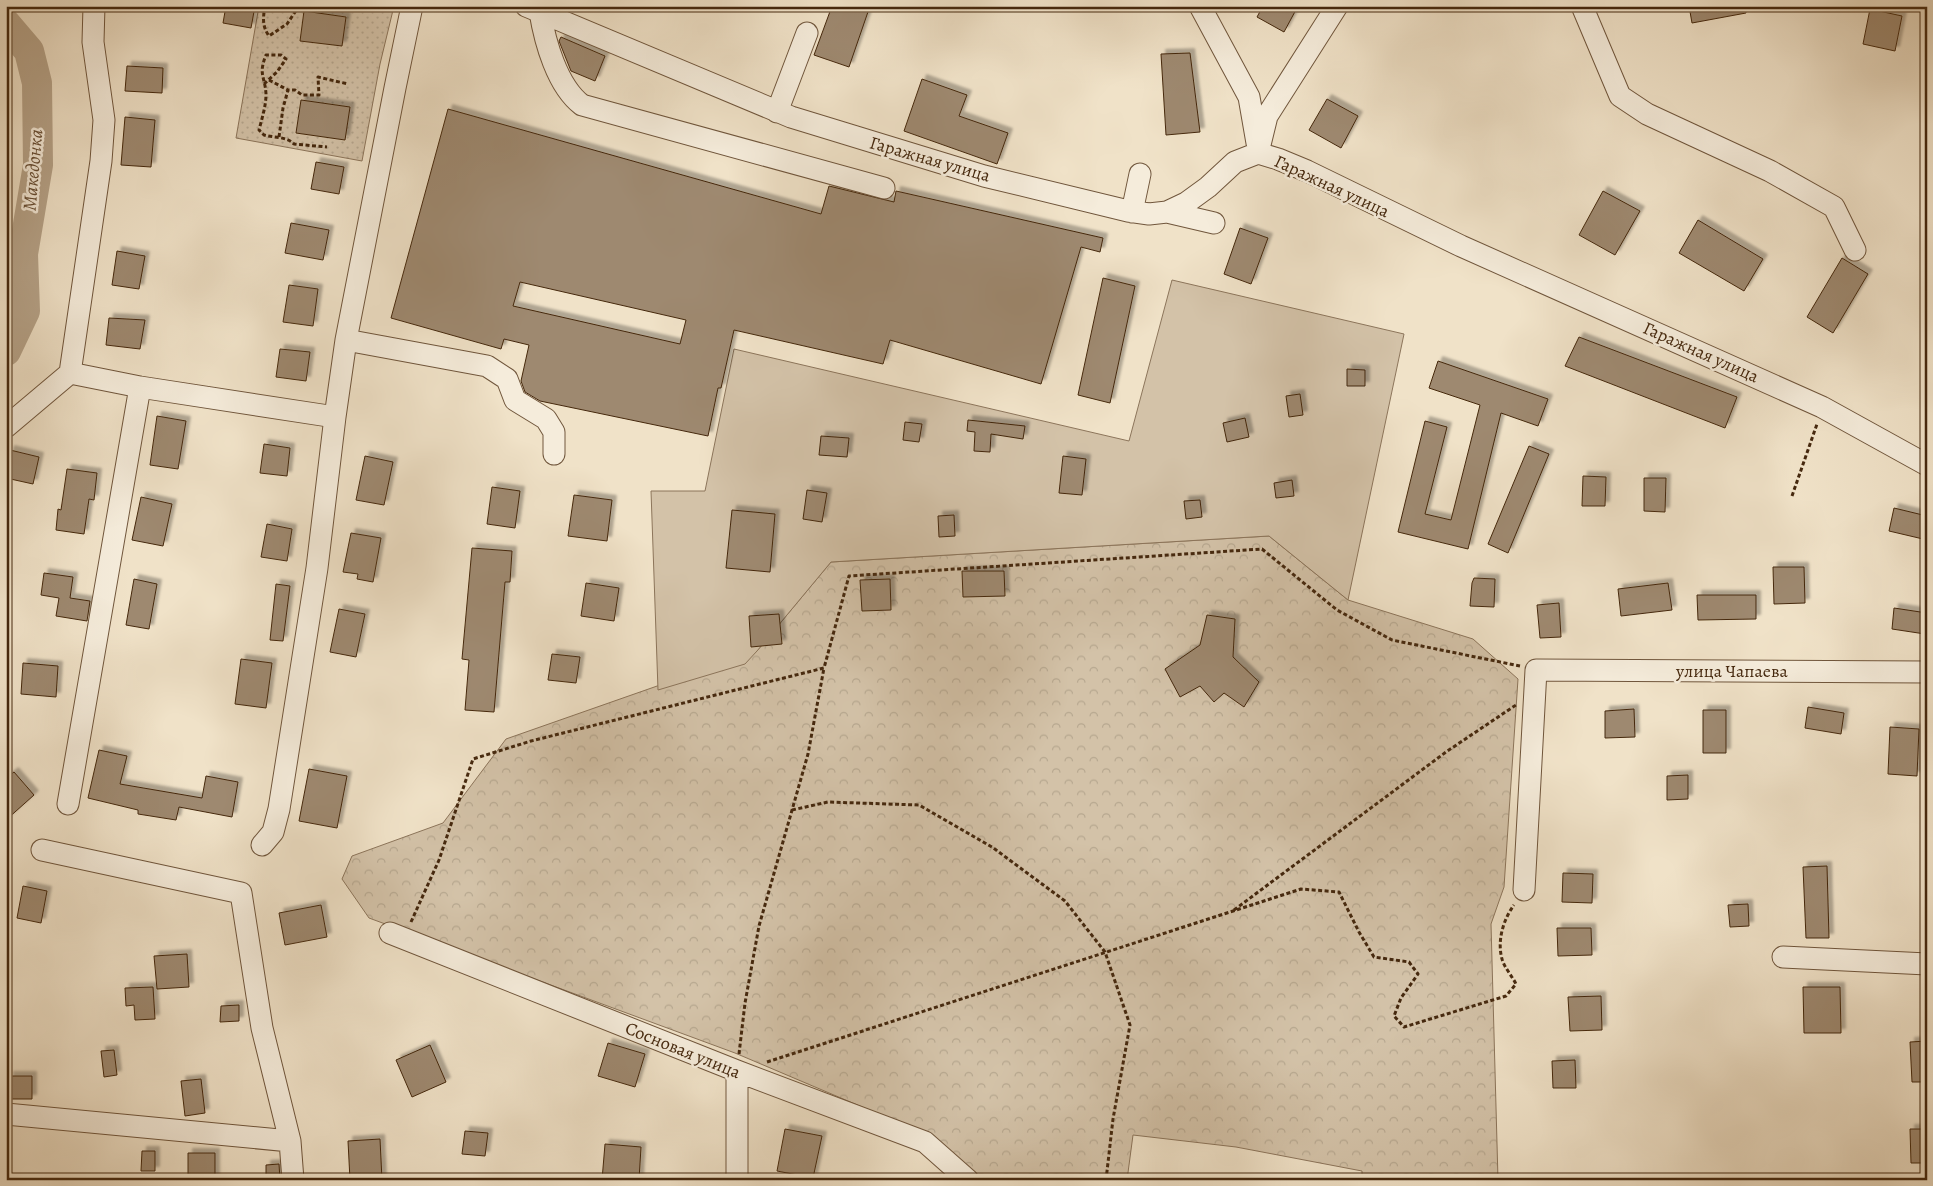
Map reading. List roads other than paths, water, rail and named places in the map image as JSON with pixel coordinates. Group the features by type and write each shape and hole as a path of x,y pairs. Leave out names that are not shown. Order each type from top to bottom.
{"street":[{"path":"6,427 70,373 101,162 104,120 93,42 94,6"},
{"path":"262,845 273,832 279,809 317,568 346,340 412,6"},
{"path":"1200,6 1249,97 1258,153"},
{"path":"1258,153 1267,116 1337,6"},
{"path":"1582,6 1620,96 1646,114 1770,171 1834,207 1855,250"},
{"path":"533,9 550,56 573,98 582,105 884,188"},
{"name":"Гаражная улица","path":"533,9 777,112 840,126 984,176 1135,216 1167,212 1186,203 1208,187 1230,162 1258,153 1278,158 1461,246 1822,407 1927,465"},
{"path":"777,112 807,33"},
{"path":"1135,216 1140,174"},
{"path":"1167,212 1214,223"},
{"path":"346,340 487,366 507,379 514,400 546,418 554,432 554,454"},
{"path":"70,373 140,387 335,417"},
{"path":"68,804 140,387"},
{"name":"улица Чапаева","path":"1524,890 1536,670 1927,672"},
{"path":"42,850 240,893 262,1028 290,1141 293,1180"},
{"name":"Сосновая улица","path":"396,936 737,1071 925,1142 968,1180"},
{"path":"1783,957 1927,964"},
{"path":"737,1071 737,1180"},
{"path":"6,1114 290,1141"}],"waterway":[{"name":"Македонка","path":"6,24 29,51 37,83 38,165 23,254 25,311 6,351"}]}
